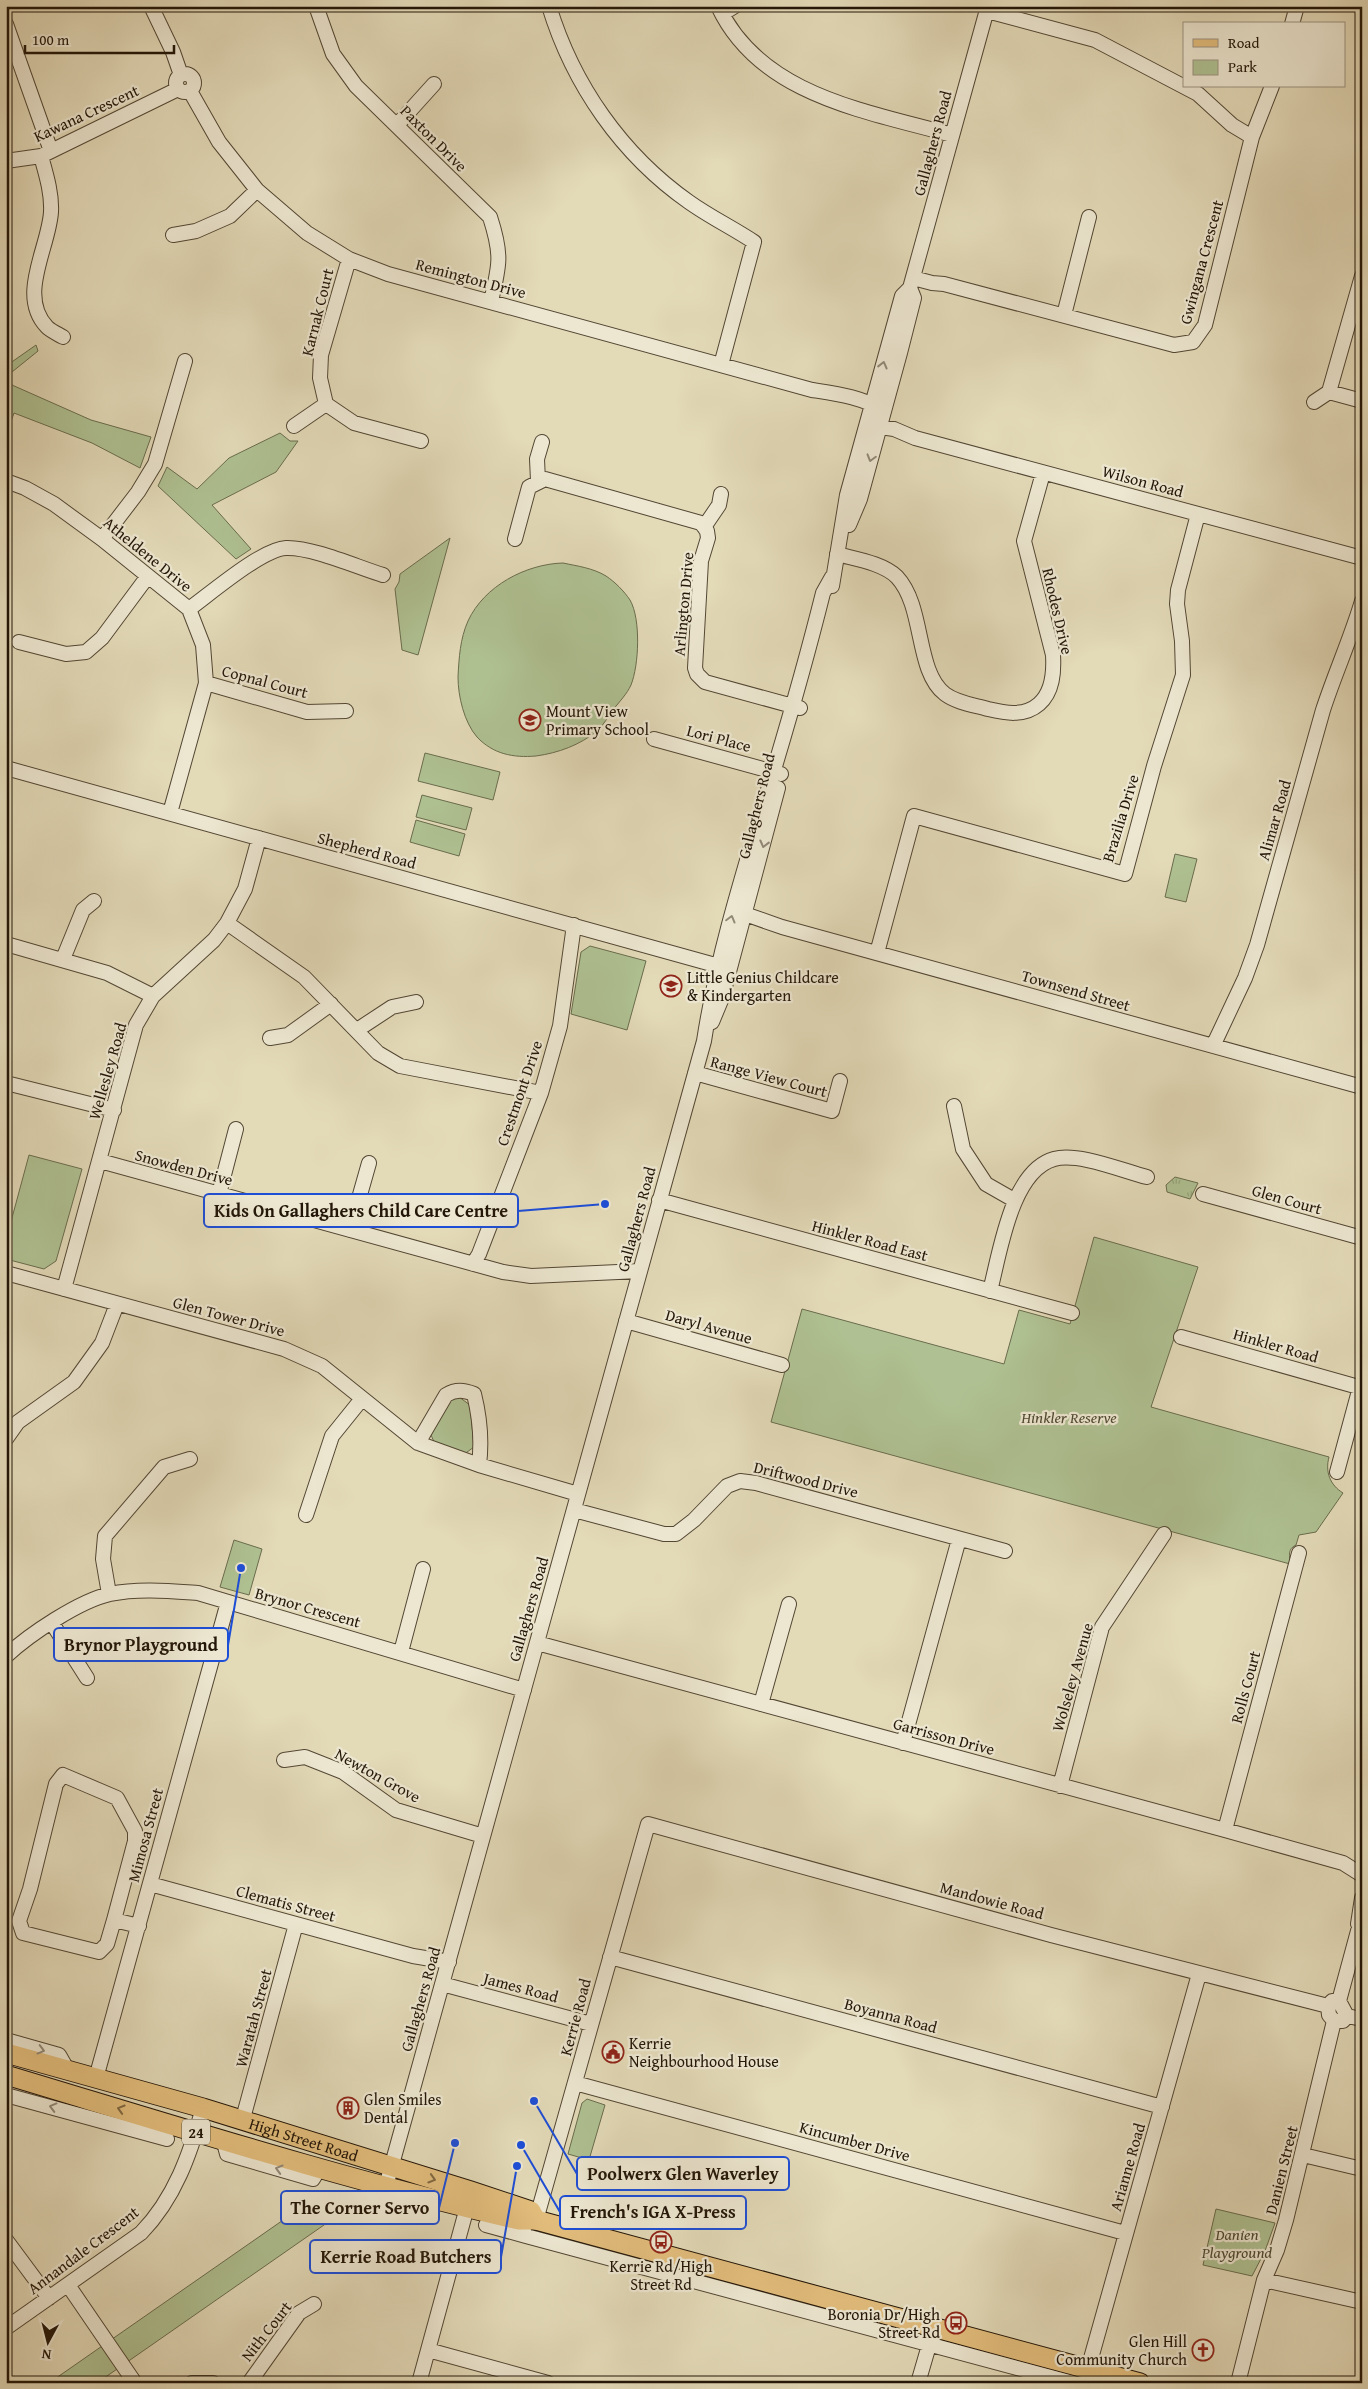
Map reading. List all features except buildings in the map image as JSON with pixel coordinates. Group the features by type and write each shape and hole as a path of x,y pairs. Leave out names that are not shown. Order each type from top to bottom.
{"main road":[{"name":"High Street Road","path":"6,2053 203,2108 242,2122 392,2167 469,2199"},
{"name":"High Street Road","path":"6,2074 155,2127 196,2132 386,2186 531,2211 527,2225 932,2336 1088,2368 1140,2383"},
{"path":"155,2127 163,2097"}],"street":[{"path":"150,6 173,52 181,75 176,80 184,90"},
{"name":"Paxton Drive","path":"316,6 333,54 356,86 490,217 498,241 500,257 491,301"},
{"path":"549,6 558,34 574,70 594,104 618,137 645,166 676,192 719,222 754,242 721,365"},
{"path":"735,6 720,10 740,42 760,60 806,90 834,102 952,135"},
{"path":"1293,22 1297,6"},
{"path":"987,8 1095,40 1183,86"},
{"name":"Gallaghers Road","path":"386,2186 778,773 823,593 832,577 876,414 902,296 912,279 987,8"},
{"path":"6,24 46,153 51,214 36,280 36,305 40,318 48,328 63,337"},
{"path":"397,125 434,84"},
{"path":"1187,88 1198,94 1232,125 1252,137"},
{"name":"Gwingana Crescent","path":"912,279 944,284 1174,345 1193,342 1205,325 1252,137 1271,88"},
{"name":"Remington Drive","path":"184,90 219,142 258,190 306,233 349,259 388,274 812,390 876,414"},
{"name":"Kawana Crescent","path":"6,161 46,153 184,90"},
{"path":"173,235 196,231 230,216 258,190"},
{"path":"1064,315 1089,217"},
{"name":"Karnak Court","path":"326,404 320,378 322,355 349,259"},
{"path":"1314,402 1329,392 1362,276"},
{"name":"Gallaghers Road","path":"876,414 914,298 912,279"},
{"path":"102,539 138,492 155,464 185,361"},
{"name":"Remington Drive","path":"812,390 852,396 876,414"},
{"path":"1329,392 1362,401"},
{"path":"294,426 326,404 354,423 421,441"},
{"name":"Wilson Road","path":"876,414 915,438 1362,558"},
{"path":"538,481 537,459 542,442"},
{"name":"Rhodes Drive","path":"841,540 878,566 895,575 906,588 932,681 946,694 959,701 1009,714 1023,711 1038,705 1048,693 1054,675 1053,655 1024,541 1042,473"},
{"path":"515,539 529,487 544,479 701,523 704,527 719,505 721,494"},
{"name":"Atheldene Drive","path":"6,481 25,488 54,504 102,539 189,609 203,645 206,683 170,813"},
{"name":"Brazilia Drive","path":"877,953 914,816 1125,874 1154,766 1183,675 1182,641 1177,604 1178,590 1198,514"},
{"name":"Arlington Drive","path":"704,527 708,538 701,561 696,674 705,682 796,707"},
{"path":"189,609 260,558 284,548 300,548 383,575"},
{"path":"19,642 66,654 86,652 102,638 148,576"},
{"name":"Alimar Road","path":"1213,1046 1245,978 1257,945 1323,710 1362,601"},
{"name":"Copnal Court","path":"206,683 307,712 346,711"},
{"name":"Lori Place","path":"654,739 778,773"},
{"name":"Shepherd Road","path":"6,768 724,968"},
{"name":"Gallaghers Road","path":"724,968 744,917 778,773"},
{"name":"Wellesley Road","path":"64,1288 136,1025 153,996 214,940 228,923 244,889 259,838"},
{"path":"63,960 83,910 94,901"},
{"name":"Townsend Street","path":"744,917 1362,1087"},
{"path":"228,923 298,972 378,1053 400,1066 541,1093"},
{"name":"Crestmont Drive","path":"473,1264 479,1254 541,1093 560,1026 574,925"},
{"path":"6,944 107,973 153,996"},
{"path":"357,1030 392,1007 416,1002"},
{"path":"270,1038 288,1035 331,1004"},
{"name":"Range View Court","path":"695,1074 832,1111 840,1080"},
{"path":"7,1085 114,1110"},
{"path":"954,1106 963,1149 986,1184 1014,1200"},
{"path":"219,1194 236,1129"},
{"path":"990,1291 1014,1200 1031,1173 1054,1159 1079,1159 1147,1177"},
{"name":"Snowden Drive","path":"100,1161 503,1272 531,1276 640,1271"},
{"path":"350,1230 369,1163"},
{"name":"Glen Court","path":"1203,1194 1362,1238"},
{"name":"Hinkler Road East","path":"659,1200 1072,1313"},
{"name":"Glen Tower Drive","path":"6,1273 284,1349 322,1366 361,1400 418,1443 578,1494"},
{"path":"6,1438 18,1422 74,1382 102,1343 117,1304"},
{"name":"Daryl Avenue","path":"626,1321 782,1365"},
{"name":"Hinkler Road","path":"1181,1337 1361,1387"},
{"path":"1338,1472 1361,1387"},
{"path":"418,1443 446,1395 453,1391 465,1390 474,1394 476,1402 482,1443 479,1464"},
{"path":"306,1515 332,1436 361,1400"},
{"path":"110,1594 103,1560 105,1536 164,1467 190,1458"},
{"name":"Driftwood Drive","path":"574,1510 664,1534 676,1534 694,1520 727,1486 740,1481 756,1483 1005,1551"},
{"name":"Wolseley Avenue","path":"1060,1786 1102,1627 1164,1534"},
{"path":"903,1743 959,1538"},
{"name":"Rolls Court","path":"1225,1830 1299,1553"},
{"path":"401,1652 423,1568"},
{"name":"Brynor Crescent","path":"6,1656 19,1644 72,1610 110,1594 164,1591 198,1592 524,1690"},
{"name":"Mimosa Street","path":"96,2078 228,1602"},
{"path":"761,1704 789,1604"},
{"path":"52,1623 87,1678"},
{"name":"Garrisson Drive","path":"537,1643 1343,1863 1362,1863"},
{"name":"Newton Grove","path":"284,1760 305,1757 343,1772 396,1810 483,1836"},
{"path":"63,1776 114,1795 135,1831 135,1840 114,1920 107,1944 98,1952 23,1933 19,1921 30,1889 56,1784 63,1776"},
{"name":"Kerrie Road","path":"527,2225 575,2083 648,1824"},
{"name":"Mandowie Road","path":"648,1824 1199,1974 1333,2003"},
{"name":"Garrisson Drive","path":"1343,1863 1362,1875"},
{"name":"Clematis Street","path":"150,1884 413,1956 427,1963 448,1965"},
{"path":"1362,1898 1360,1920 1329,2015 1341,2019 1362,2019"},
{"path":"114,1920 139,1926"},
{"name":"Waratah Street","path":"242,2122 296,1924"},
{"name":"Boyanna Road","path":"610,1956 1162,2107"},
{"name":"Arianne Road","path":"1088,2368 1199,1974"},
{"name":"James Road","path":"442,1984 591,2024"},
{"name":"Danien Street","path":"1238,2383 1264,2280 1277,2250 1341,2019"},
{"name":"High Street Road","path":"6,2040 60,2055 67,2069"},
{"name":"Kincumber Drive","path":"575,2083 1125,2233"},
{"name":"High Street Road","path":"6,2095 155,2127 167,2139"},
{"name":"Annandale Crescent","path":"6,2328 140,2232 156,2217 167,2201 189,2154 203,2108"},
{"path":"1303,2155 1362,2169"},
{"path":"419,2383 469,2199"},
{"path":"486,2225 527,2225"},
{"path":"6,2240 49,2298"},
{"path":"1264,2280 1362,2302"},
{"path":"68,2285 135,2383"},
{"name":"Nith Court","path":"249,2383 299,2313 314,2304"},
{"path":"918,2383 932,2336 1073,2383"},
{"path":"428,2350 548,2383"},
{"path":"192,2383 213,2383"}],"green space":[{"path":"36,345 38,351 7,376 12,385 91,420 151,437 140,468 92,443 14,413 6,436 6,366"},
{"path":"280,433 290,441 298,441 276,472 212,505 251,549 236,559 158,486 167,467 197,489 229,458"},
{"path":"450,538 418,655 402,650 395,589 399,582 400,574"},
{"path":"563,563 601,573 613,581 630,600 636,618 638,642 634,676 627,692 602,726 583,740 568,748 544,755 519,756 504,754 483,743 477,737 472,731 463,709 458,677 460,649 465,628 475,608 484,597 508,579 535,568"},
{"path":"425,753 500,772 493,800 418,781"},
{"path":"422,795 472,808 466,830 416,817"},
{"path":"416,820 465,834 459,856 410,842"},
{"path":"1175,854 1197,859 1186,902 1165,897"},
{"path":"590,946 646,961 627,1030 571,1014 581,952"},
{"path":"29,1155 82,1169 56,1261 44,1269 6,1259 6,1240"},
{"path":"1175,1177 1198,1183 1190,1199 1167,1192 1166,1185"},
{"name":"Hinkler Reserve","path":"1094,1237 1198,1267 1151,1407 1329,1457 1328,1473 1335,1486 1343,1493 1316,1532 1299,1535 1296,1545 1290,1551 1290,1564 771,1422 802,1309 1004,1364 1019,1310 1070,1324"},
{"path":"459,1397 470,1405 474,1447 463,1455 435,1444 431,1435 432,1429 451,1400"},
{"path":"234,1540 262,1549 249,1595 220,1587"},
{"path":"587,2099 605,2105 589,2160 568,2154 582,2103"},
{"path":"322,2193 357,2202 97,2383 49,2383"},
{"name":"Danien Playground","path":"1216,2209 1275,2223 1265,2251 1252,2276 1203,2265"}],"place":[{"name":"Mount View Primary School","path":"530,720"},
{"name":"Little Genius Childcare & Kindergarten","path":"671,986"},
{"name":"Kids On Gallaghers Child Care Centre","path":"605,1204"},
{"name":"Brynor Playground","path":"241,1568"},
{"name":"Kerrie Neighbourhood House","path":"613,2052"},
{"name":"Poolwerx Glen Waverley","path":"534,2101"},
{"name":"Glen Smiles Dental","path":"348,2108"},
{"name":"The Corner Servo","path":"455,2143"},
{"name":"French's IGA X-Press","path":"521,2145"},
{"name":"Kerrie Road Butchers","path":"517,2166"},
{"name":"Kerrie Rd/High Street Rd","path":"661,2242"},
{"name":"Boronia Dr/High Street Rd","path":"956,2323"},
{"name":"Glen Hill Community Church","path":"1203,2350"}]}
